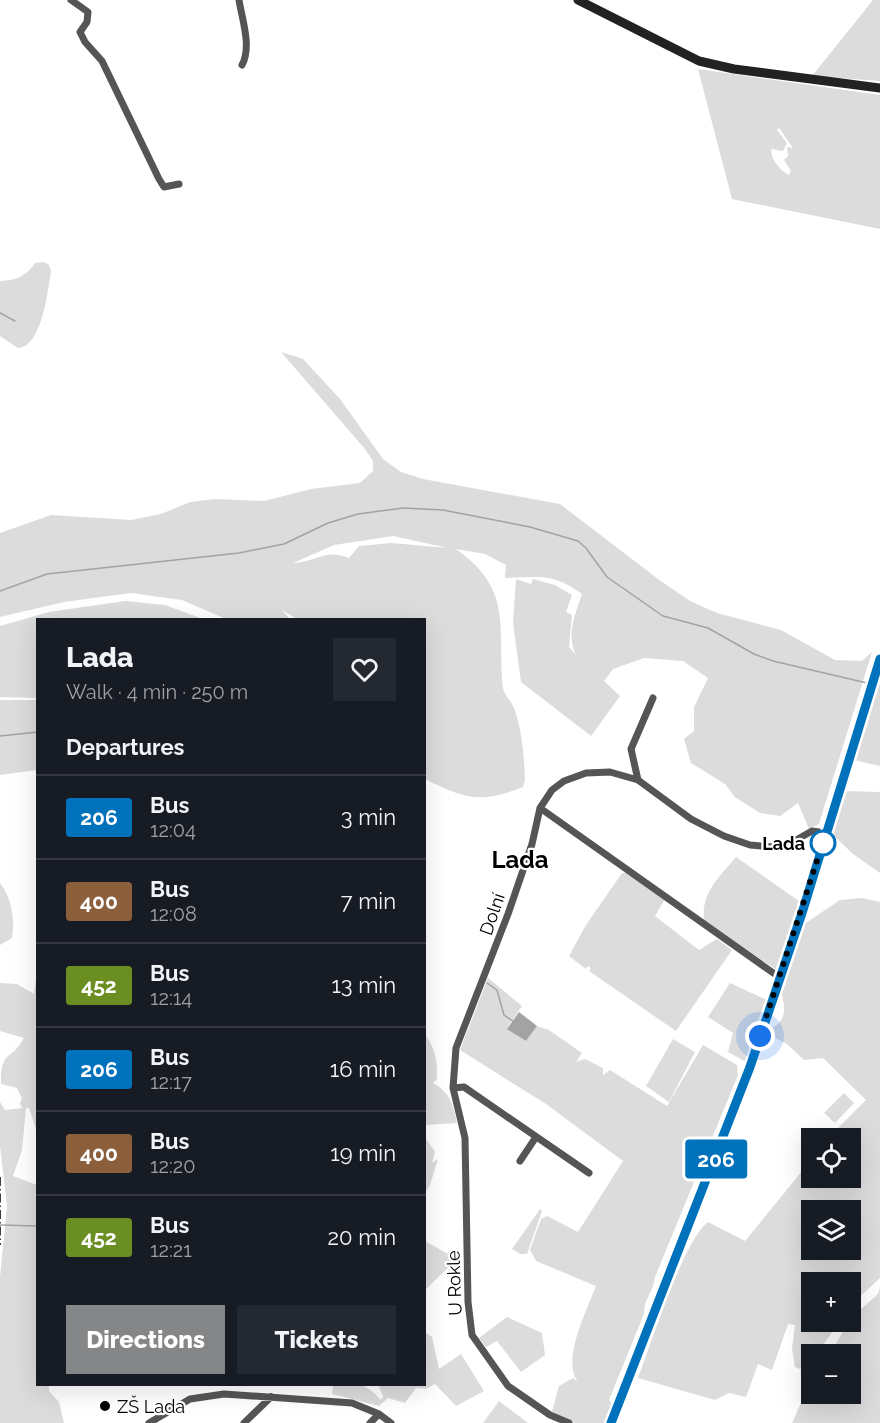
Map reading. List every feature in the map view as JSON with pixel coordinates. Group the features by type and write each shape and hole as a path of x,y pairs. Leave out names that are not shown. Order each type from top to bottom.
{"main road":[{"path":"611,1423 721,1146 779,977 880,659"}],"street":[{"path":"71,0 88,12 87,22 80,32 85,42 102,61 159,179 164,187 179,184"},
{"path":"239,0 246,40 245,59 242,65"},
{"path":"578,0 699,62 734,69 880,88"},
{"path":"638,780 631,749 653,699"},
{"name":"Dolní","path":"468,1241 465,1138 453,1088 456,1048 508,914 532,844 540,808 552,790 573,777 610,772 638,780 691,819 717,833 750,845 782,848 812,831 826,833"},
{"path":"540,808 779,977"},
{"path":"453,1088 464,1087 589,1173"},
{"path":"520,1161 536,1137"},
{"name":"U Rokle","path":"468,1241 468,1302 472,1335 508,1386 550,1415 569,1423"},
{"path":"149,1423 175,1407 204,1396 224,1394 352,1403 379,1414 392,1423"},
{"path":"244,1423 271,1397"},
{"path":"370,1423 379,1414"}],"shaded area":[{"path":"873,0 880,0 880,81 812,76"},
{"path":"698,69 880,95 880,229 732,199","holes":["779,128 793,148 787,147 788,156 784,160 791,171 789,175 777,164 771,153 771,149 783,151 787,143 777,130"]},
{"path":"44,262 49,265 51,271 46,303 33,338 26,345 18,348 0,336 0,281 20,277 28,272 35,263"},
{"path":"281,352 303,359 340,399 383,459 401,472 423,479 560,504 690,601 717,613 781,630 835,660 862,661 872,652 819,824 809,829 798,803 780,816 760,813 735,797 725,784 691,763 684,739 694,731 694,707 708,678 683,661 644,658 613,669 604,681 620,696 591,736 521,682 513,623 516,579 531,584 533,579 555,585 572,595 566,612 572,615 569,647 576,655 572,632 574,617 582,594 554,579 505,578 506,565 485,554 456,549 487,579 495,595 501,628 503,688 514,708 519,725 525,780 523,787 495,796 462,795 426,779 426,618 295,618 282,610 289,618 224,618 182,600 131,593 64,602 0,617 0,533 51,515 131,520 161,514 190,502 215,499 264,501 311,489 360,483 373,471 373,461","holes":["393,536 448,548 392,543 359,546 349,558 334,554 293,563 334,545"]},
{"path":"125,601 165,605 200,618 36,618 36,698 0,697 0,626 49,612"},
{"path":"880,682 880,766 854,760"},
{"path":"0,700 36,700 36,770 0,775"},
{"path":"842,791 880,792 880,873 853,854 831,833"},
{"path":"736,857 799,901 777,970 704,921 705,902 712,886"},
{"path":"622,873 626,873 665,899 655,916 699,950 717,939 732,950 676,1031 589,971 591,968 588,966 586,969 569,956 586,925"},
{"path":"0,883 10,902 13,924 12,938 0,945"},
{"path":"862,898 880,902 880,1278 861,1296 861,1272 801,1272 801,1332 832,1332 824,1344 801,1344 800,1369 795,1367 792,1349 795,1325 788,1324 772,1370 758,1364 746,1397 729,1393 715,1400 638,1378 678,1271 698,1233 708,1222 745,1241 801,1172 801,1188 861,1188 861,1128 838,1128 866,1100 823,1058 804,1060 787,1044 767,1034 768,1030 779,1023 784,1014 781,992 803,925 840,900"},
{"path":"488,978 522,1006 507,1028 526,1041 537,1026 549,1030 582,1053 576,1062 585,1059 603,1068 603,1075 610,1070 667,1106 703,1045 737,1065 738,1075 655,1277 644,1314 609,1400 614,1406 606,1423 575,1423 552,1412 559,1386 573,1378 578,1382 572,1362 574,1349 596,1286 536,1261 530,1250 541,1219 547,1216 578,1232 623,1161 546,1104 460,1050"},
{"path":"36,979 36,1129 29,1108 26,1108 22,1150 13,1176 36,1185 36,1386 49,1386 49,1391 59,1402 64,1423 0,1423 0,1277 7,1206 0,1146 0,1102 5,1110 22,1108 20,1103 22,1098 17,1088 1,1084 1,1073 5,1060 24,1038 0,1031 0,983 17,984 34,994"},
{"path":"730,983 769,1001 748,1063 728,1052 733,1033 708,1017"},
{"path":"519,1012 537,1026 526,1041 507,1029"},
{"path":"426,1036 436,1061 437,1079 433,1083 450,1099 457,1123 426,1125"},
{"path":"673,1039 695,1052 669,1102 646,1086"},
{"path":"844,1093 854,1103 835,1123 824,1113"},
{"path":"426,1138 435,1152 432,1163 438,1159 426,1191"},
{"path":"540,1209 542,1211 527,1254 520,1254 512,1249"},
{"path":"426,1242 457,1259 426,1289"},
{"path":"880,1287 880,1423 792,1423 801,1403 861,1404 861,1344 836,1344 843,1332 861,1332 861,1309 878,1294"},
{"path":"507,1317 542,1333 545,1355 521,1372 497,1341 486,1347 479,1338"},
{"path":"426,1333 432,1337 439,1369 461,1354 484,1391 456,1406 435,1384 426,1389 416,1388 405,1403 388,1398 379,1406 332,1394 333,1386 362,1386 381,1400 383,1396 378,1386 426,1386"},
{"path":"499,1401 528,1423 483,1423"}],"waterway":[{"path":"0,313 15,321"},
{"path":"0,591 47,574 239,553 284,544 328,523 358,514 403,508 443,510 530,527 578,541 586,548 607,577 663,616 708,628 754,654 773,661 867,683"},
{"path":"0,736 36,732"},
{"path":"487,983 497,990 504,1015 514,1022"},
{"path":"0,1225 36,1226"}],"railway":[{"path":"0,1177 0,1245"}],"bus line":[{"name":"206","path":"611,1423 750,1067 803,910 880,659"}],"place":[{"name":"Lada","path":"823,843"},
{"name":"ZŠ Lada","path":"105,1406"}],"district":[{"name":"Lada","path":"520,859"}],"route":[{"path":"760,1036 803,910 825,836 823,843"}]}
